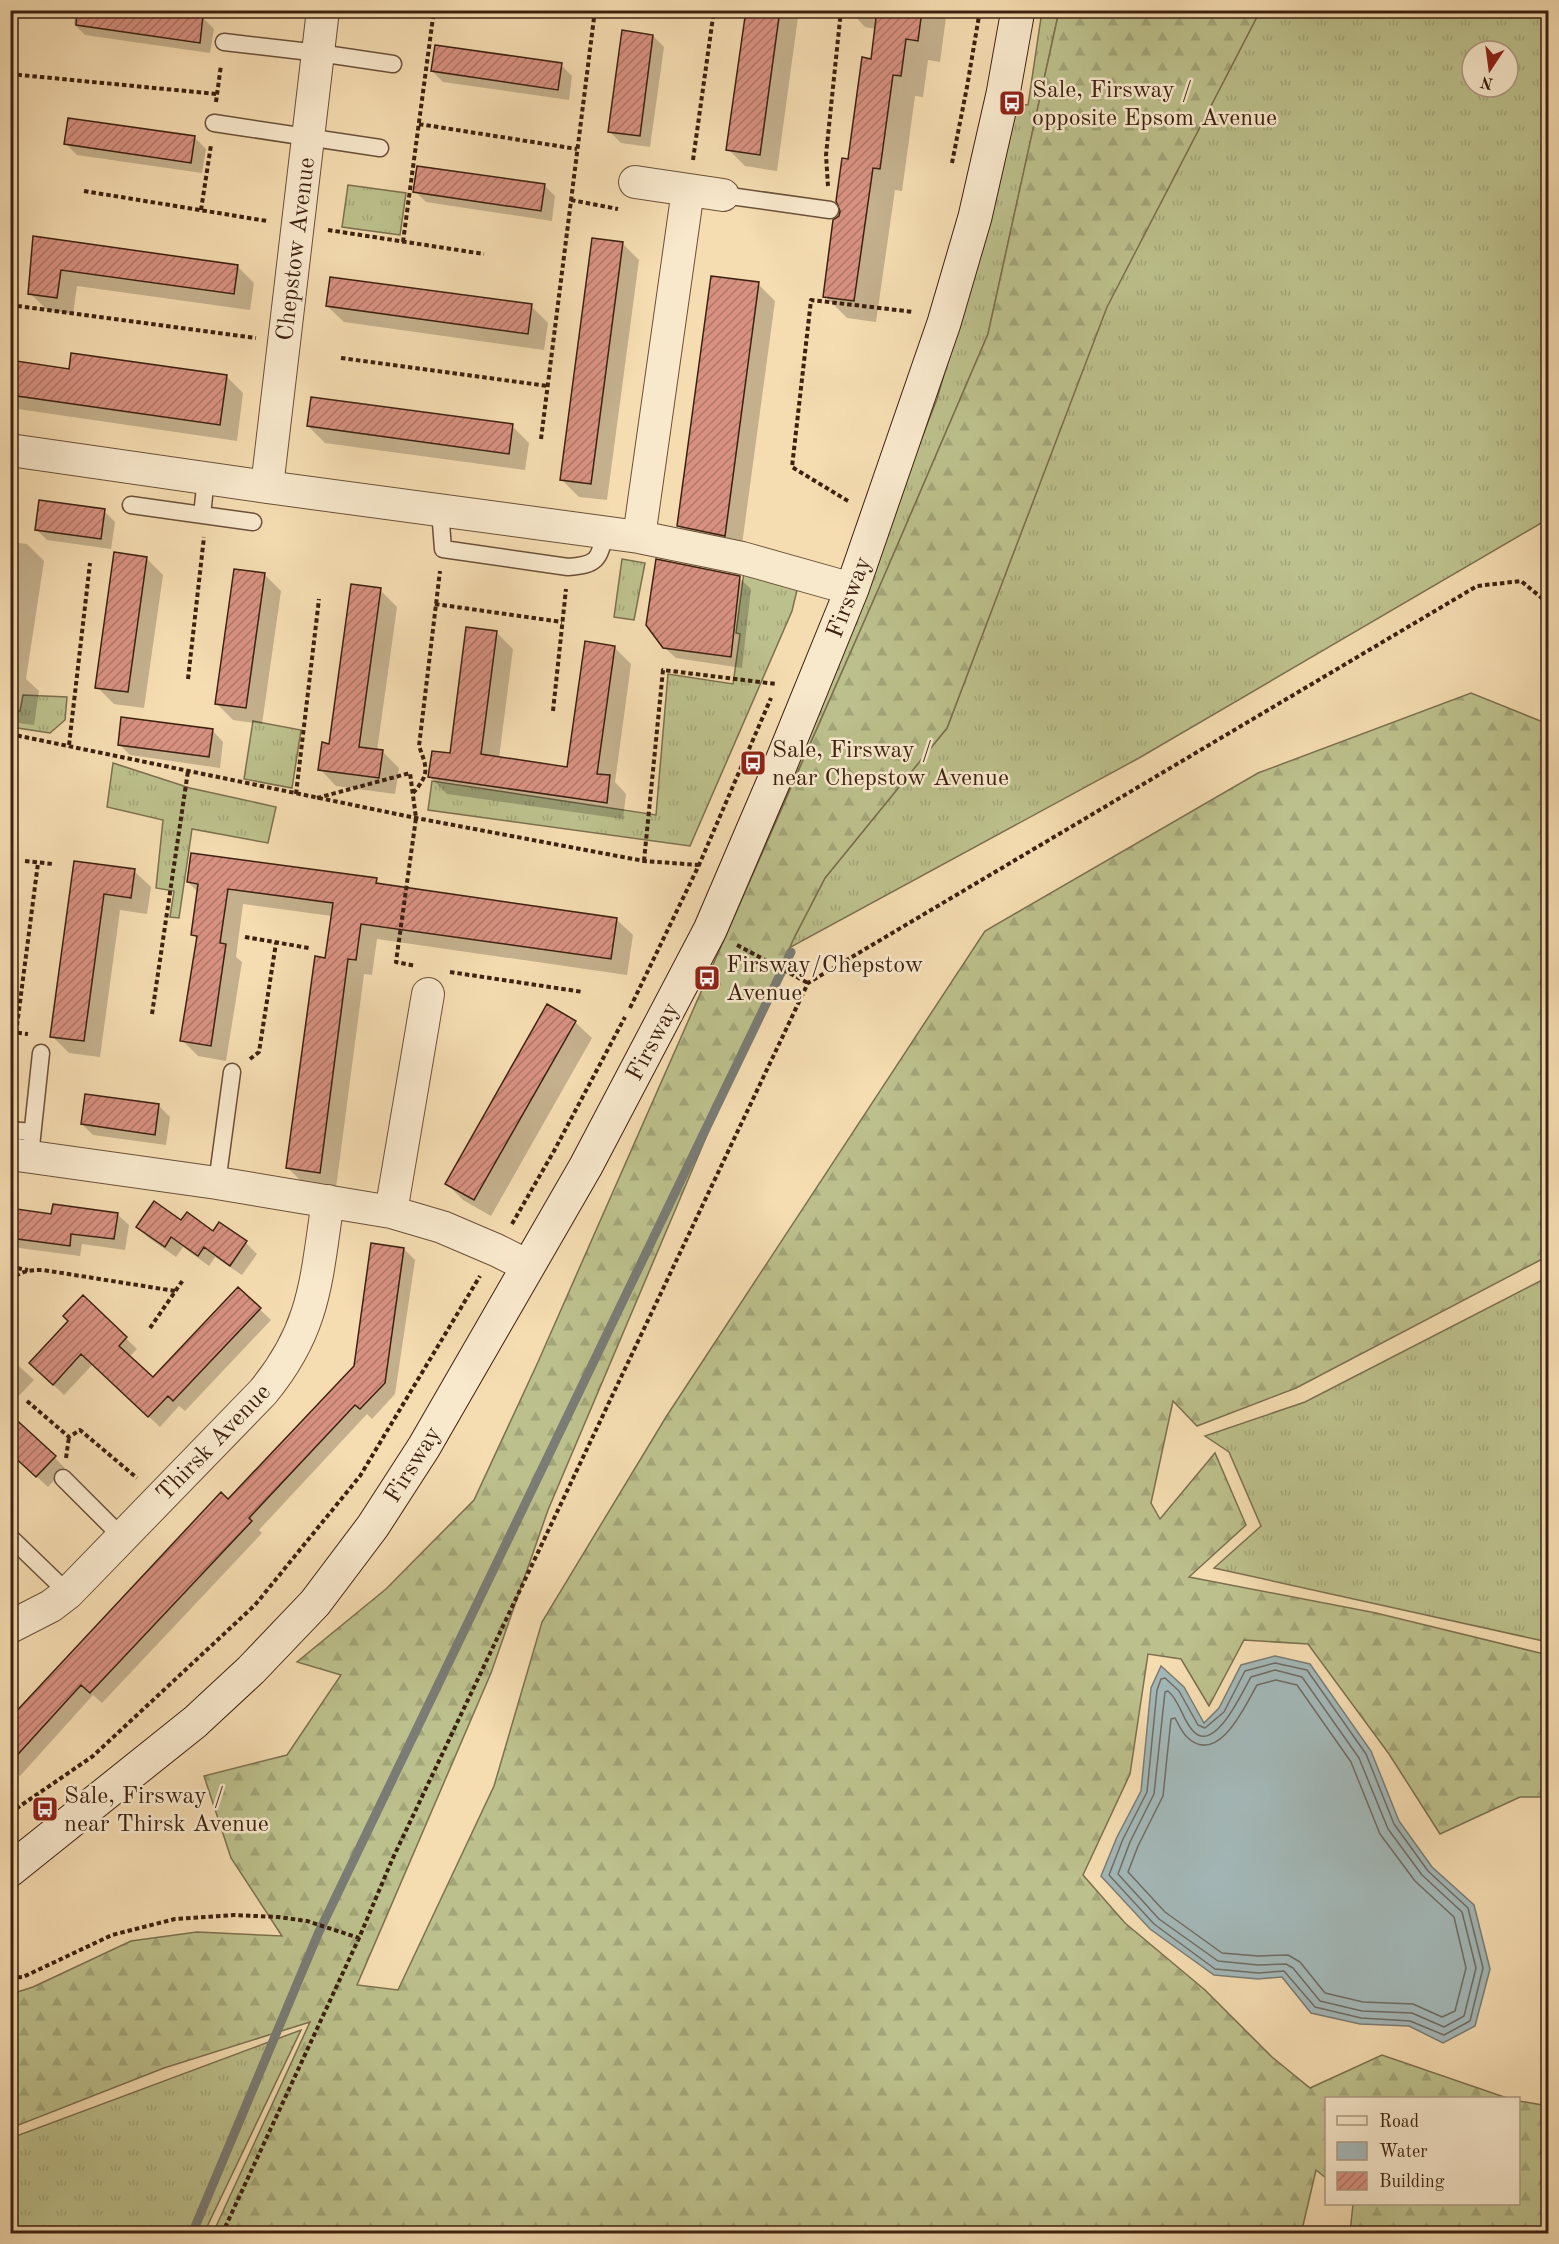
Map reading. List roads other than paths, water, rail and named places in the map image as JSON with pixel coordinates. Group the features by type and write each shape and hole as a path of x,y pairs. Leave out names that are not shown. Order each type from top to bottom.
{"street":[{"name":"Chepstow Avenue","path":"267,487 323,10"},
{"name":"Firsway","path":"10,1870 195,1722 251,1670 315,1604 373,1526 424,1447 586,1166 710,930 773,783 852,588 941,334 957,280 975,217 1003,94 1018,10"},
{"path":"635,182 723,195"},
{"path":"639,537 688,190"},
{"path":"10,450 639,537 741,558 852,588"},
{"path":"391,1212 432,977"},
{"path":"24,1147 391,1212 442,1227 528,1266"},
{"name":"Thirsk Avenue","path":"10,1627 51,1606 68,1593 263,1392 282,1369 294,1349 310,1309 328,1201"}],"lane":[{"path":"224,42 393,64"},
{"path":"214,123 380,148"},
{"path":"723,195 830,210"},
{"path":"204,516 206,478"},
{"path":"131,505 253,522"},
{"path":"440,510 443,549 568,567 586,566 594,562 600,552 604,533"},
{"path":"24,1147 41,1053"},
{"path":"218,1183 232,1072"},
{"path":"10,1130 24,1147"},
{"path":"63,1478 122,1537"},
{"path":"10,1538 68,1593"}],"water":[{"path":"1275,1656 1310,1664 1371,1751 1399,1821 1432,1867 1474,1905 1490,1969 1475,2026 1443,2043 1409,2026 1360,2024 1311,2013 1282,1977 1258,1979 1214,1975 1150,1929 1101,1876 1117,1837 1141,1791 1151,1688 1161,1666 1184,1687 1204,1723 1219,1708 1241,1665"}],"waterway":[{"path":"192,2234 318,1934 791,952"}],"place":[{"name":"Sale, Firsway / opposite Epsom Avenue","path":"1012,103"},
{"name":"Sale, Firsway / near Chepstow Avenue","path":"753,763"},
{"name":"Firsway/Chepstow Avenue","path":"707,978"},
{"name":"Sale, Firsway / near Thirsk Avenue","path":"45,1809"}]}
